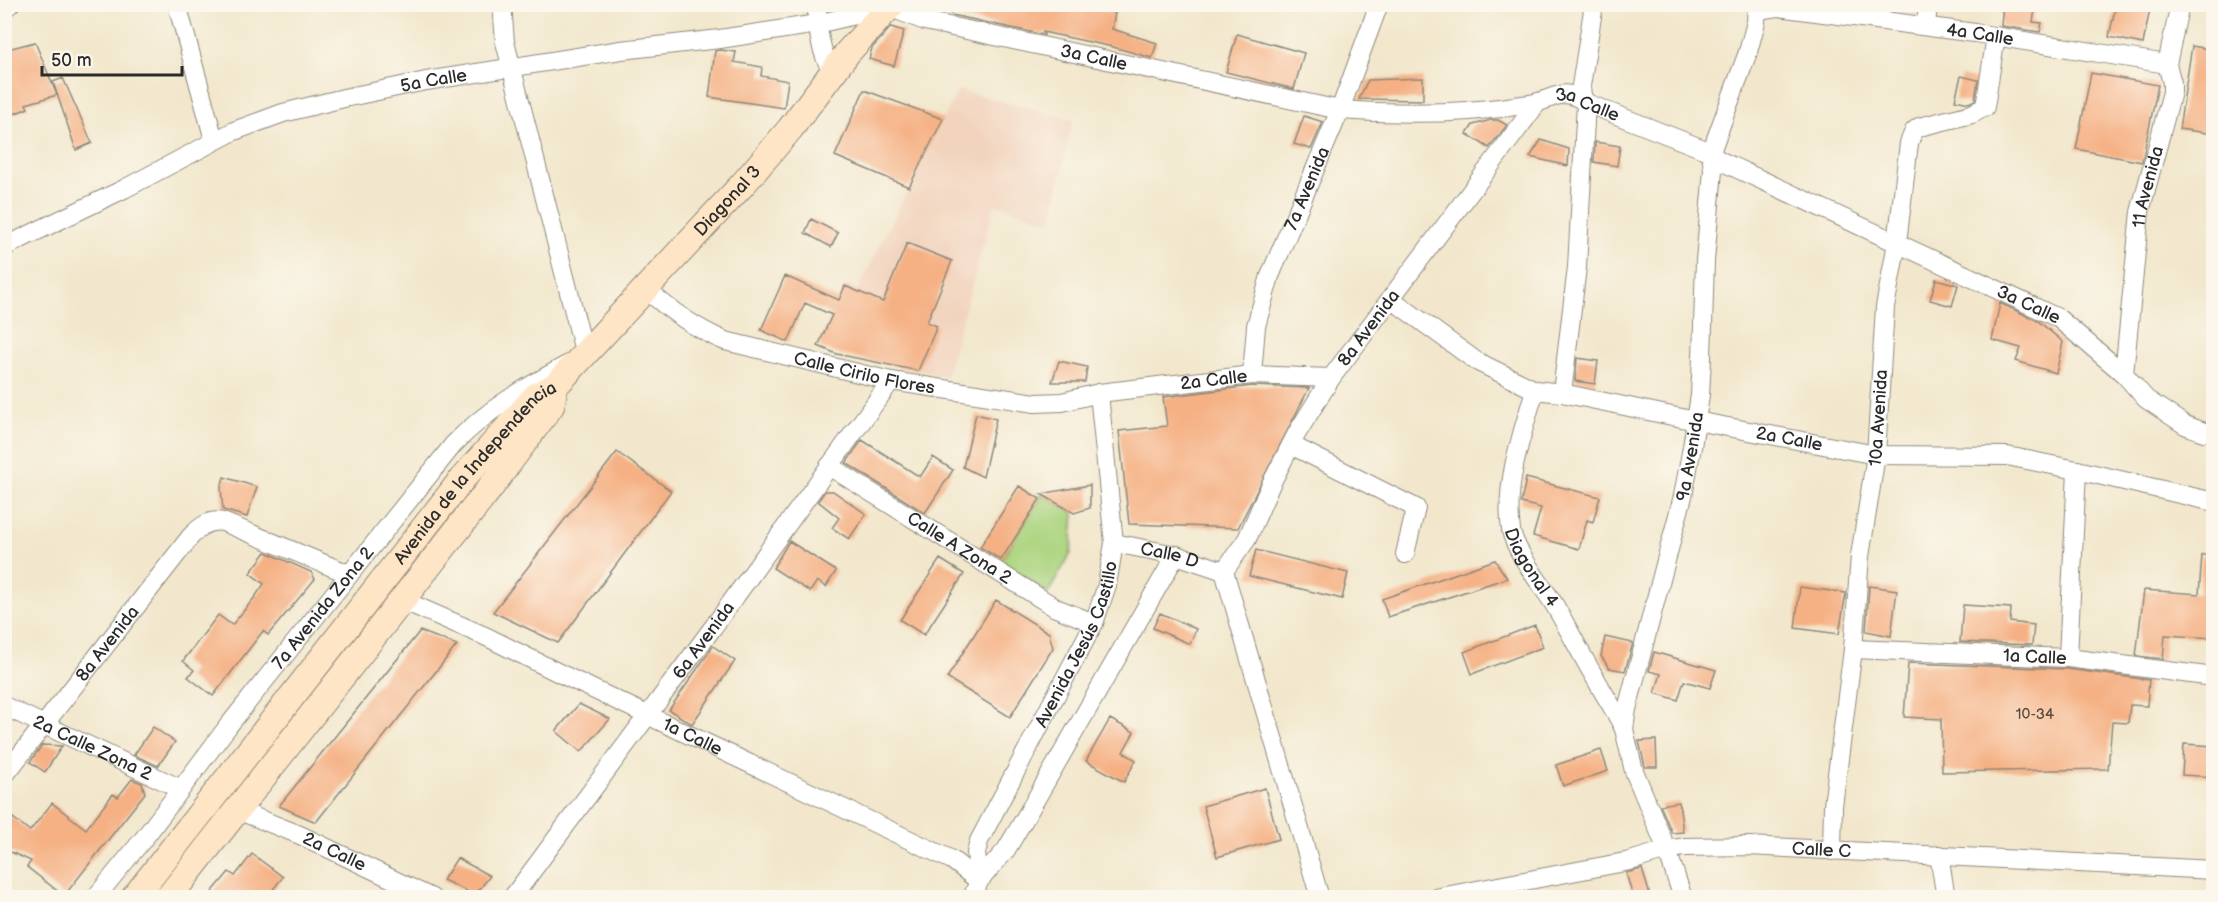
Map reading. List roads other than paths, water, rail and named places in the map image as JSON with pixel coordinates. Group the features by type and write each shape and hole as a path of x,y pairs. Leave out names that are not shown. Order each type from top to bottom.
{"main road":[{"name":"Diagonal 3","path":"555,386 779,143 890,6"},
{"name":"Avenida de la Independencia","path":"168,897 490,488 551,406 555,386"},
{"name":"Avenida de la Independencia","path":"134,897 463,478 536,396 555,386"}],"street":[{"path":"177,4 214,141"},
{"path":"502,4 506,42 585,355"},
{"path":"817,4 817,24 825,59 833,74"},
{"name":"7a Avenida","path":"1252,375 1256,326 1270,276 1340,110 1379,4"},
{"path":"1562,393 1577,267 1586,103 1582,96 1581,86 1594,4"},
{"path":"1926,26 1928,4"},
{"name":"11 Avenida","path":"2124,374 2140,212 2172,92 2168,64 2180,4"},
{"name":"5a Calle","path":"4,247 124,189 234,131 282,113 426,81 621,50 720,39 817,24 890,6"},
{"name":"3a Calle","path":"890,6 906,15 936,23 1340,110 1381,114 1450,113 1539,102 1559,94 1576,96 1586,103 1711,152 1725,163 2058,318 2124,374 2146,399 2185,425 2204,432 2214,432"},
{"name":"4a Calle","path":"1757,9 1778,7 1926,26 2168,64"},
{"name":"9a Avenida","path":"1683,897 1667,850 1634,771 1624,729 1627,709 1683,496 1696,421 1702,358 1705,261 1713,170 1711,152 1748,52 1757,9"},
{"name":"10a Avenida","path":"1833,851 1833,806 1853,649 1860,556 1876,455 1885,307 1897,243 1910,144 1914,131 1925,124 1972,114 1985,107 1996,36"},
{"name":"8a Avenida","path":"1224,571 1247,539 1291,445 1331,378 1539,102"},
{"name":"Calle Cirilo Flores","path":"646,289 662,304 713,336 726,341 891,381 1035,403 1062,402 1098,393"},
{"name":"2a Calle","path":"1391,299 1476,361 1535,390 1562,393 1876,455 2007,456 2214,502"},
{"name":"7a Avenida Zona 2","path":"96,897 453,445 475,422 514,394 585,355"},
{"name":"2a Calle","path":"1098,393 1252,375 1331,378"},
{"name":"6a Avenida","path":"512,897 649,715 891,381"},
{"name":"Diagonal 4","path":"1535,390 1520,442 1512,484 1511,530 1519,549 1562,618 1624,729"},
{"name":"Avenida Jesús Castillo","path":"976,889 976,853 979,841 1094,623 1107,585 1114,543 1098,393"},
{"path":"1291,445 1416,508 1405,554"},
{"name":"Calle A Zona 2","path":"830,466 1056,608 1094,623"},
{"path":"2068,658 2078,470"},
{"name":"8a Avenida","path":"4,776 191,536 205,524 216,521 349,574"},
{"name":"Calle D","path":"1114,543 1176,555 1224,571"},
{"name":"Avenida Jesús Castillo","path":"976,889 1011,842 1176,555"},
{"path":"1224,571 1320,897"},
{"name":"1a Calle","path":"402,600 487,637 952,860 976,889"},
{"name":"1a Calle","path":"1853,649 2068,658 2214,677"},
{"name":"2a Calle Zona 2","path":"4,706 181,789"},
{"name":"2a Calle","path":"237,810 300,835 432,897"},
{"name":"Calle C","path":"1434,897 1630,861 1684,847 1749,846 2214,870"},
{"path":"1939,855 1946,897"}]}
